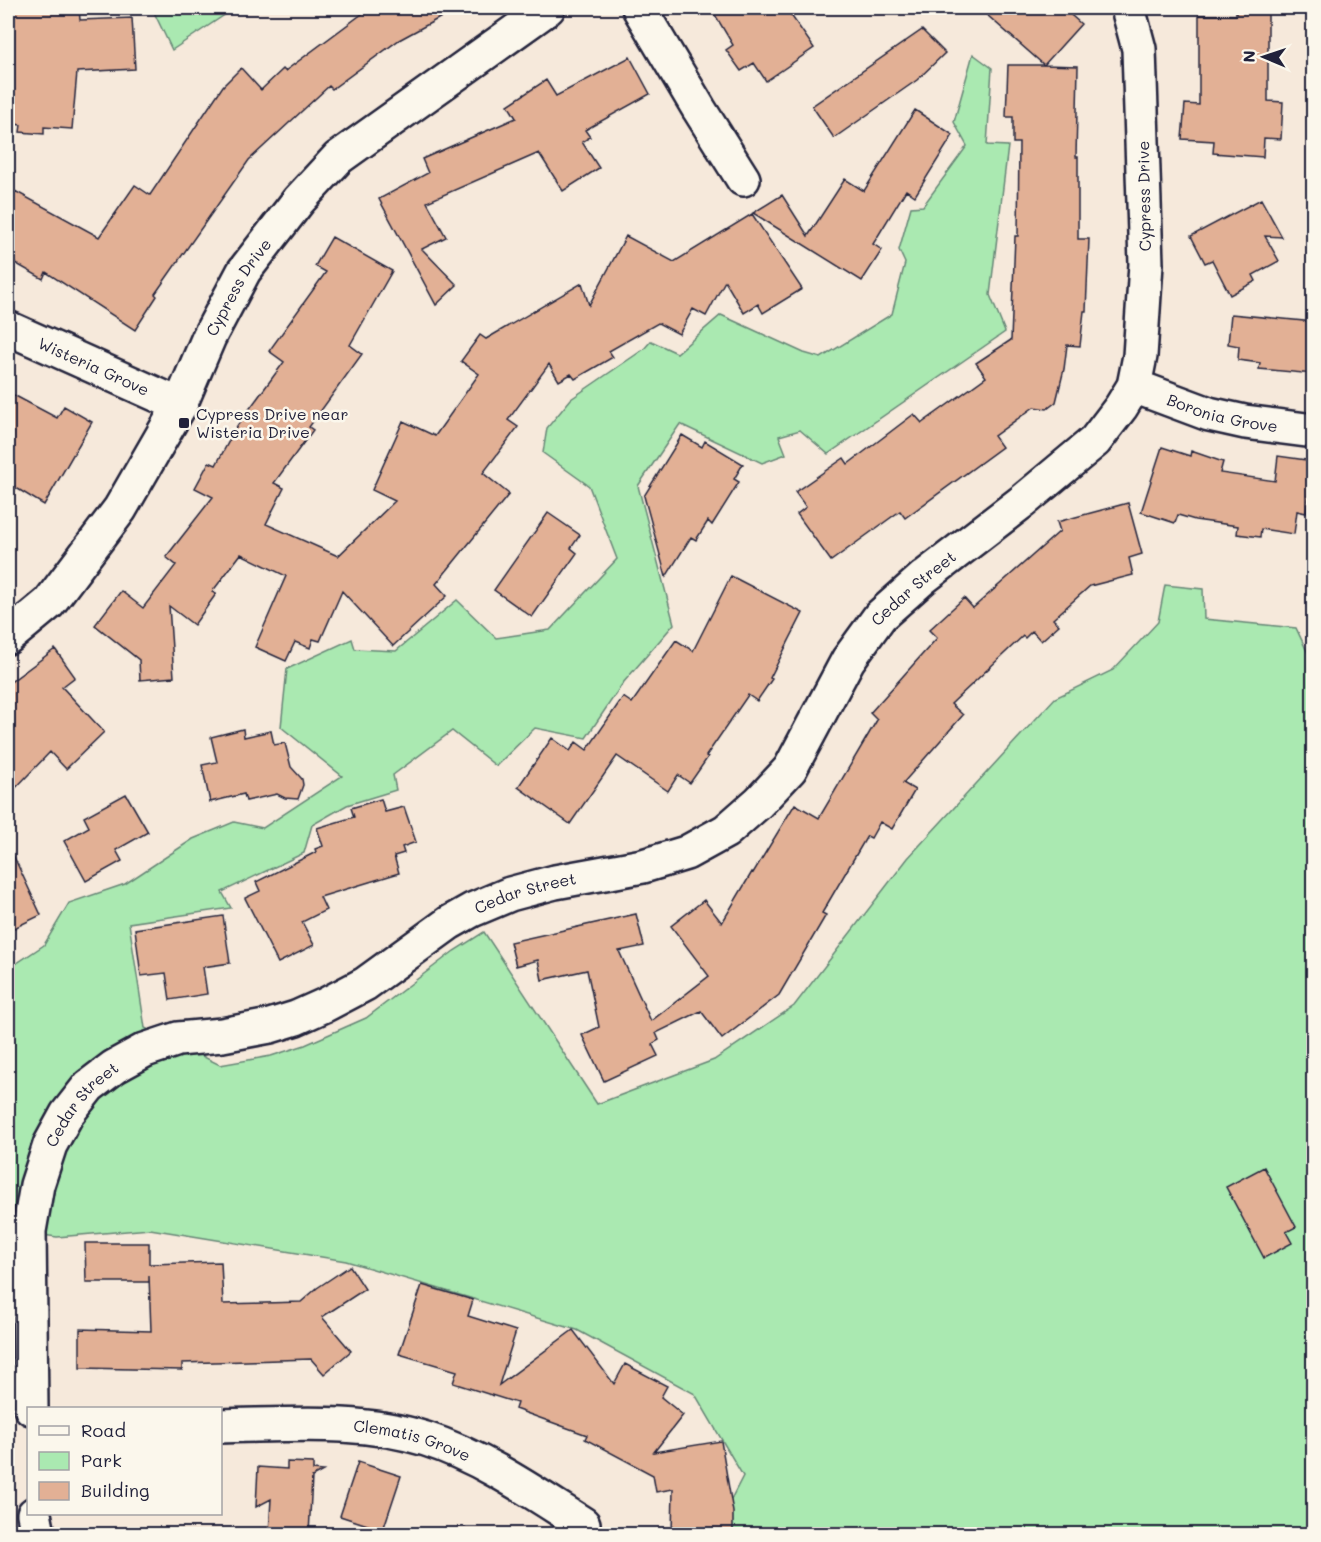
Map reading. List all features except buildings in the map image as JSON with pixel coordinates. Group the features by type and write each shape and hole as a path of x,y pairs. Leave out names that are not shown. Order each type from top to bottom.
{"street":[{"name":"Cypress Drive","path":"8,637 49,603 120,509 180,405 210,337 244,271 300,200 338,158 548,8"},
{"path":"639,8 743,178"},
{"name":"Cypress Drive","path":"1128,8 1139,49 1146,264 1140,356 1134,386"},
{"name":"Wisteria Grove","path":"8,328 180,405"},
{"name":"Boronia Grove","path":"1134,386 1209,414 1245,422 1314,431"},
{"name":"Cedar Street","path":"23,1400 29,1231 37,1185 50,1145 67,1114 89,1086 114,1067 144,1050 178,1040 270,1026 296,1018 325,1005 364,984 449,923 472,910 510,894 555,882 643,866 687,853 726,831 759,802 790,769 848,660 880,616 923,578 1023,501 1095,441 1134,386"},
{"name":"Clematis Grove","path":"222,1426 346,1425 391,1430 426,1439 468,1456 584,1524"},
{"path":"34,1515 38,1534"}],"green space":[{"path":"152,8 235,8 172,50"},
{"path":"973,54 992,68 987,145 1008,146 990,295 1005,332 828,454 800,430 779,436 786,454 762,463 680,424 638,486 674,624 623,683 586,738 535,728 496,766 452,731 393,775 396,790 347,805 312,825 304,853 222,892 231,908 129,923 145,1028 220,1065 271,1056 305,1045 366,1018 454,951 484,932 597,1104 714,1060 794,1006 908,858 1055,698 1113,670 1158,622 1165,585 1203,589 1204,619 1296,628 1314,666 1313,1534 713,1534 743,1476 695,1394 577,1330 346,1261 150,1229 57,1237 20,1232 8,1235 8,968 44,945 69,903 125,884 193,839 234,822 263,828 342,776 281,727 287,669 352,639 355,649 396,651 457,600 496,638 550,630 617,559 589,486 543,453 547,428 571,399 644,349 651,341 677,353 721,315 804,353 821,358 892,314 905,263 899,250 911,207 923,206 967,146 954,122"}],"place":[{"name":"Cypress Drive near Wisteria Drive","path":"184,423"}]}
